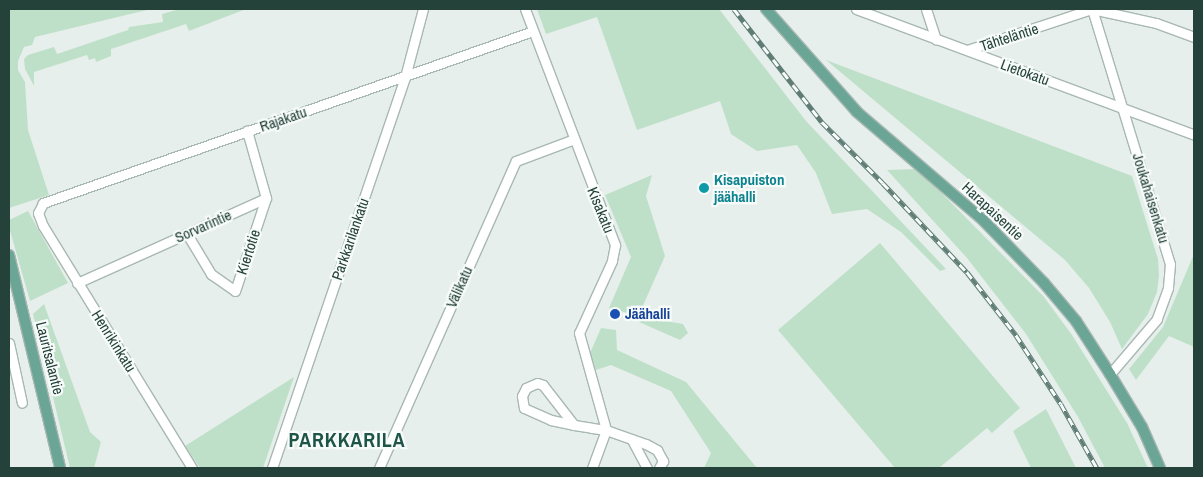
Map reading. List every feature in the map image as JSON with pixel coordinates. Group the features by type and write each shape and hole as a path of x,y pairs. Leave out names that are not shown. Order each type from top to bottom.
{"main road":[{"name":"Harapaisentie","path":"769,10 857,112 1014,250 1076,321 1142,428 1160,468"},
{"name":"Lauritsalantie","path":"9,255 60,468"}],"street":[{"name":"Parkkarilankatu","path":"272,468 405,77 423,9"},
{"name":"Kisakatu","path":"525,9 572,140 615,244 612,262 579,333 606,430"},
{"name":"Lietokatu","path":"856,9 1194,135"},
{"path":"926,9 936,39"},
{"path":"1092,9 1156,23 1194,37"},
{"name":"Tähteläntie","path":"968,50 1092,9"},
{"name":"Joukahaisenkatu","path":"1092,9 1170,264 1168,288 1157,319 1110,374"},
{"name":"Rajakatu","path":"38,213 48,199 405,77 533,31"},
{"path":"247,131 266,198"},
{"name":"Välikatu","path":"379,468 516,161 572,140"},
{"name":"Sorvarintie","path":"77,283 266,198"},
{"name":"Kiertotie","path":"187,234 211,274 235,290 266,198"},
{"name":"Henrikinkatu","path":"38,213 77,283 192,468"},
{"path":"9,343 22,403"},
{"path":"574,425 543,385 537,382 526,388 522,396 524,408 551,420 574,425 606,430 657,450 663,461 659,468"},
{"path":"592,468 606,430"},
{"path":"632,440 647,468"}],"green space":[{"path":"9,9 151,9 35,37 32,45 24,47 18,61 18,70 25,82 28,130 49,195 9,208"},
{"path":"180,9 246,9 189,31 186,24 111,49 111,56 96,62 95,58 89,60 87,55 34,72 34,86 25,69 24,59 28,55 54,47 57,54 128,30 129,27 163,22 162,14"},
{"path":"537,9 719,9 806,121 946,269 940,271 901,232 867,209 832,214 816,173 797,145 757,151 731,134 720,101 637,130 597,17 546,34"},
{"path":"826,60 1132,176 1158,259 1159,275 1157,292 1148,314 1122,349 1110,322 1089,288 1065,260"},
{"path":"918,169 1044,297 1072,335 1127,423 1148,468 1105,468 1078,417 1026,334 967,258 887,170"},
{"path":"652,175 646,196 665,256 641,310 628,313 609,308 631,257 605,195"},
{"path":"28,211 68,283 30,301 9,227 9,220"},
{"path":"880,243 1020,408 992,433 987,428 939,468 895,468 778,330"},
{"path":"1194,254 1194,347 1169,336 1136,380 1129,369 1163,327"},
{"path":"44,304 90,432 101,442 94,468 70,468 33,314"},
{"path":"648,318 683,324 688,333 680,340 639,322"},
{"path":"601,328 616,330 617,350 686,382 757,468 704,468 711,453 671,391 611,365 596,370 590,353"},
{"path":"294,377 263,468 200,468 185,446"},
{"path":"1046,409 1076,468 1031,468 1013,431"}],"railway":[{"path":"734,9 822,122 967,272 1016,335 1061,404 1097,468"}],"place":[{"name":"Kisapuiston jäähalli","path":"704,188"},
{"name":"Jäähalli","path":"615,314"}],"district":[{"name":"PARKKARILA","path":"347,439"}]}
